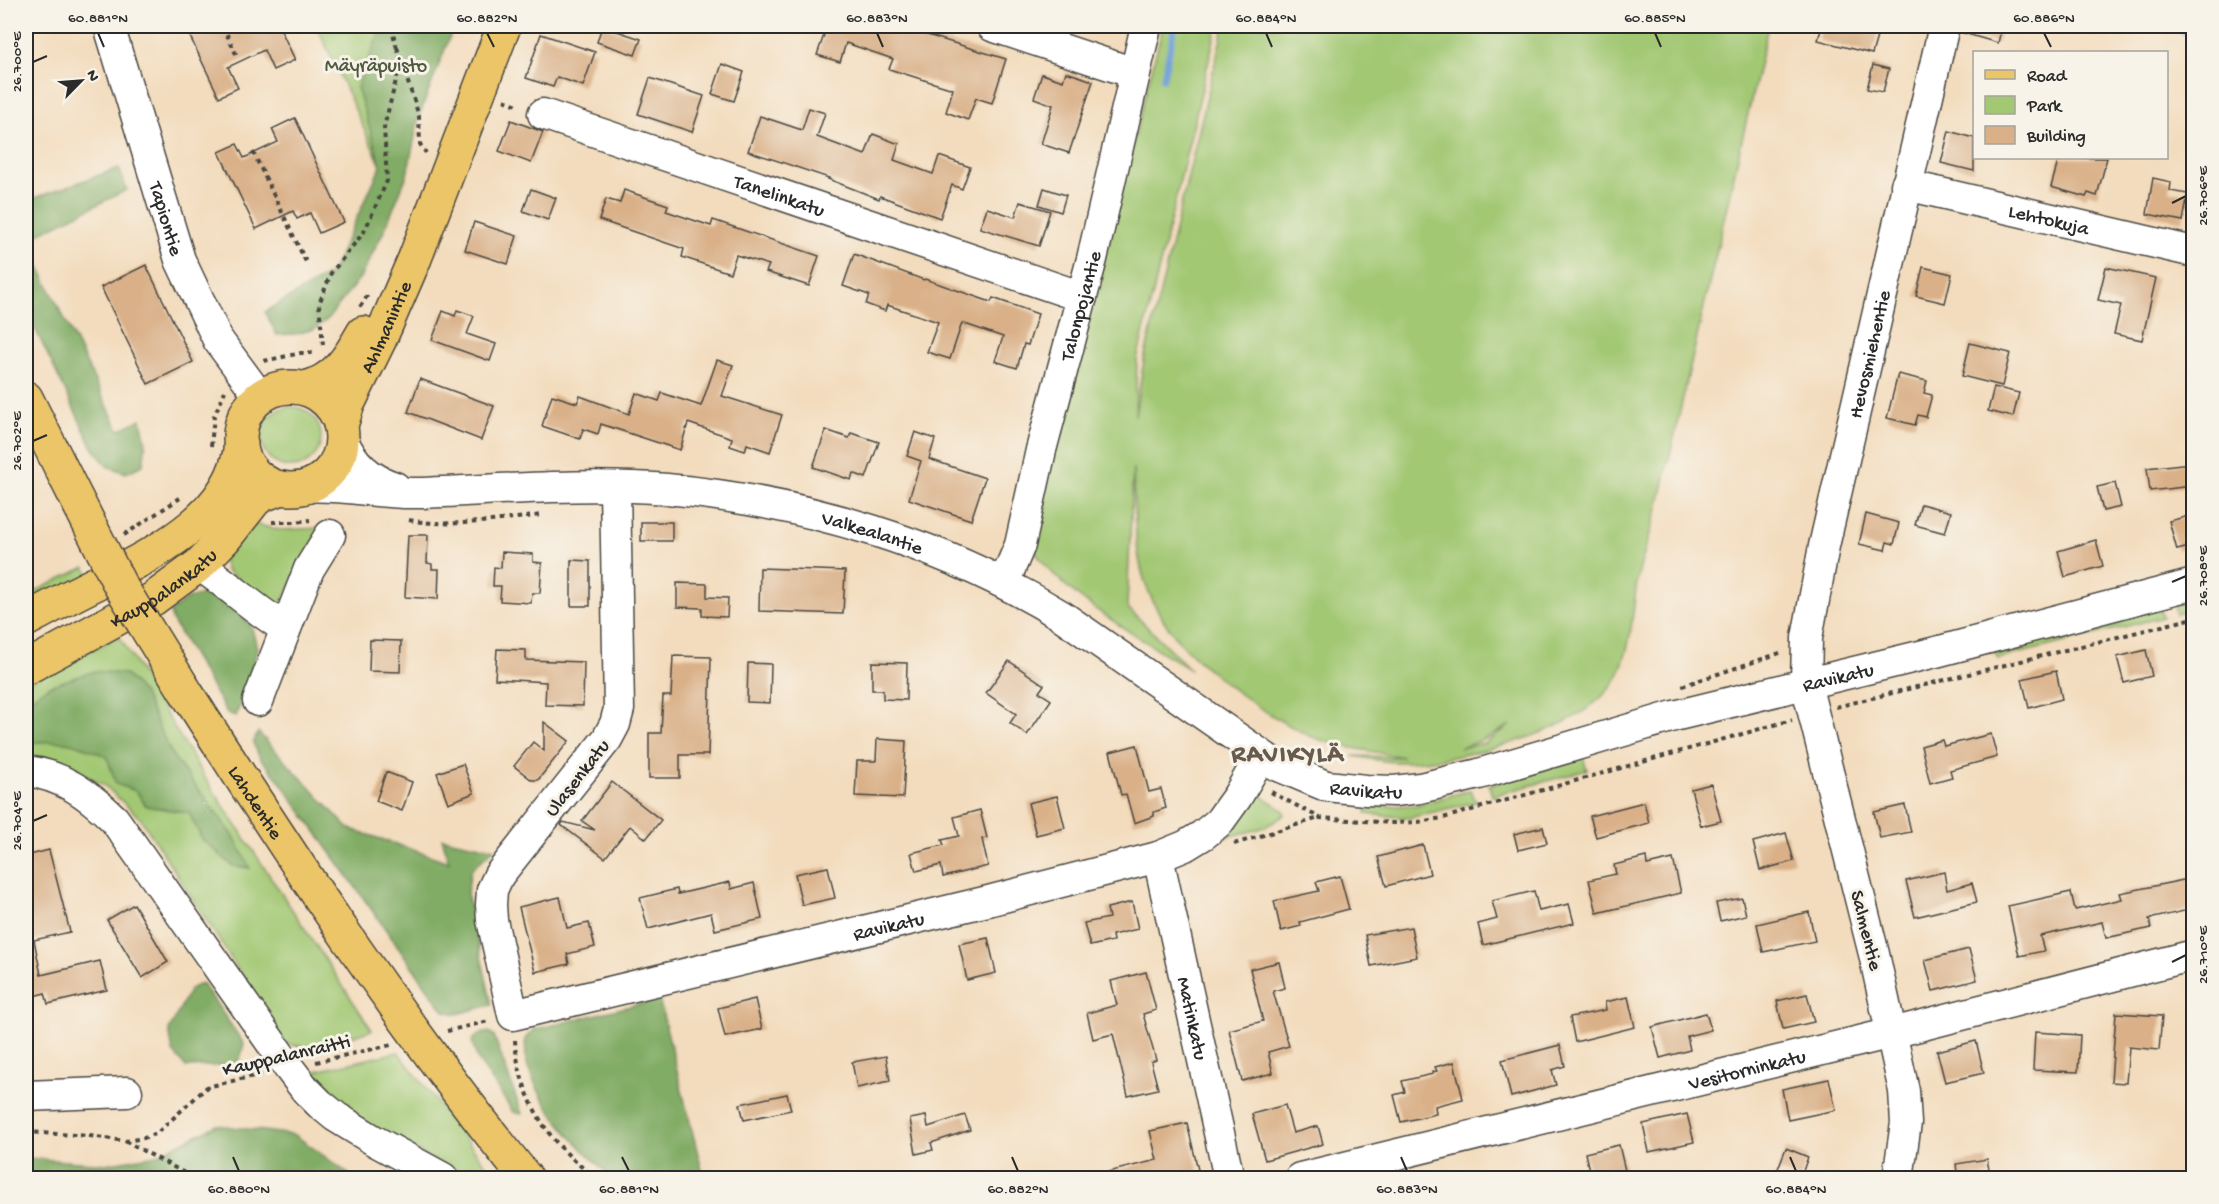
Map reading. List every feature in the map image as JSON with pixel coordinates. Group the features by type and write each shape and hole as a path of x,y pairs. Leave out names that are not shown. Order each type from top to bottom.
{"main road":[{"name":"Ahlmanintie","path":"342,432 348,404 380,339 427,226 504,26"},
{"name":"Ahlmanintie","path":"305,388 326,381 350,357 427,226"},
{"path":"257,381 272,390 285,387 305,388 322,397 336,413 342,432 338,459 330,472 319,481 293,488 262,479 245,459 226,447 242,426 257,381"},
{"name":"Lahdentie","path":"26,398 120,585 184,689 314,891 394,1007 473,1113 526,1179"},
{"name":"Kauppalankatu","path":"26,620 148,556 190,528 224,491 239,460 226,447"},
{"name":"Kauppalankatu","path":"26,668 153,598 199,565 225,538 255,500 262,495 293,488"}],"street":[{"name":"Tapiontie","path":"109,26 180,260 218,340 257,381"},
{"path":"992,26 1134,73"},
{"name":"Talonpojantie","path":"1004,583 1020,545 1041,450 1082,297 1146,26"},
{"name":"Hevosmiehentie","path":"1806,684 1807,638 1824,546 1944,26"},
{"name":"Tanelinkatu","path":"543,114 1082,297"},
{"name":"Lehtokuja","path":"1906,185 2193,252"},
{"name":"Valkealantie","path":"342,432 353,460 376,479 404,490 427,493"},
{"name":"Valkealantie","path":"293,488 325,486 394,493 427,493 615,487 708,493 781,505 861,526 1004,583 1062,616 1261,756"},
{"name":"Ulasenkatu","path":"513,1015 492,920 490,905 492,890 504,868 607,740 619,709 615,487"},
{"path":"258,701 309,569 330,535"},
{"path":"199,565 285,628"},
{"name":"Ravikatu","path":"513,1015 988,901 1158,857 1203,836 1219,822 1261,756 1276,765 1326,786 1375,790 1420,788 1479,774 1674,716 1936,652 2193,584"},
{"name":"Salmentie","path":"1806,684 1892,1033 1904,1091 1906,1123 1898,1179"},
{"path":"26,771 43,773 62,780 93,798 114,819 290,1068 320,1104 336,1117 375,1141 443,1179"},
{"name":"Matinkatu","path":"1158,857 1229,1179"},
{"name":"Vesitorninkatu","path":"1300,1179 2193,956"},
{"path":"26,1096 127,1092"}],"path":[{"path":"223,26 236,54"},
{"path":"391,26 419,116 420,144 426,153"},
{"path":"257,381 277,357 301,353 324,354 319,303 331,273 364,232 387,181 384,127 401,61"},
{"path":"480,91 543,114"},
{"path":"253,152 306,262"},
{"path":"359,309 372,289"},
{"path":"226,447 214,416 227,388"},
{"path":"117,539 185,494"},
{"path":"1827,709 2193,618"},
{"path":"1679,687 1785,651"},
{"path":"1224,846 1320,818"},
{"path":"440,1033 513,1015 516,1059 527,1091 556,1143 595,1179"},
{"name":"Kauppalanraitti","path":"26,1132 90,1136 125,1141 144,1138 157,1133 207,1087 392,1045"},
{"path":"125,1141 195,1179"}],"green space":[{"name":"Mäyräpuisto","path":"317,26 428,26 381,166"},
{"path":"382,26 454,26 419,116 407,175 385,229 361,276 328,319 314,329 296,334 277,335 265,312 331,273 381,166 357,87"},
{"path":"1163,26 1217,26 1137,360 1135,416 1144,360 1224,26 1768,26 1657,512 1639,573 1626,653 1618,675 1603,695 1581,713 1553,728 1521,740 1456,756 1396,762 1352,756 1403,757 1333,744 1292,727 1225,683 1184,647 1173,634 1154,603 1142,571 1135,527 1133,468 1127,607 1191,670 1126,630 1079,596 1058,579 1042,561 1031,543","holes":["1510,725 1486,743 1460,748 1488,738"]},
{"path":"119,168 127,190 26,240 26,201"},
{"path":"26,240 119,430 141,419 146,444 143,465 126,473 107,466 92,446 26,310"},
{"path":"285,407 297,407 308,412 316,420 321,437 319,449 308,462 297,467 285,467 274,462 266,454 261,443 261,431 266,420 274,412"},
{"path":"250,523 280,530 322,528 278,608 226,570 223,559"},
{"path":"85,567 90,576 26,609 26,596"},
{"path":"207,593 222,598 251,625 257,648 251,676 236,716 227,713 172,620 170,612 187,599"},
{"path":"2193,599 2193,610 2176,614 2174,604"},
{"path":"2160,608 2163,617 1998,659 1994,652 2014,645"},
{"path":"119,636 203,775 372,1030 316,1046 294,1046 285,1042 141,819 104,785 55,761 26,757 26,684"},
{"path":"95,671 125,674 143,693 172,755 233,835 250,868 233,866 202,839 189,813 146,806 136,791 116,784 107,757 68,743 50,741 26,743 26,701 49,686"},
{"path":"258,732 348,828 449,862 442,838 494,849 471,870 467,893 492,1005 457,1014 444,1011 279,780 260,758 253,743"},
{"path":"1583,757 1587,770 1492,796 1489,785"},
{"path":"1471,790 1476,802 1409,818 1366,814 1367,807 1416,805"},
{"path":"1254,791 1283,810 1285,814 1263,827 1221,838"},
{"path":"202,983 244,1044 240,1059 233,1065 186,1067 173,1052 169,1030 190,989"},
{"path":"659,999 704,1178 612,1178 563,1128 543,1099 527,1064 525,1039 533,1030"},
{"path":"489,1032 494,1036 522,1114 513,1112 477,1058 472,1041 477,1035"},
{"path":"398,1052 496,1178 468,1178 371,1127 303,1074"},
{"path":"217,1125 295,1135 354,1178 26,1178 26,1158 106,1164 156,1155"}],"building":[{"path":"185,26 279,26 295,60 273,70 264,50 228,67 238,88 219,97"},
{"path":"602,26 641,39 635,55 597,42"},
{"path":"805,26 898,26 1006,59 992,103 976,98 968,120 946,112 953,89 889,69 893,59 846,43 840,62 817,55 824,35 804,28"},
{"path":"1822,26 1880,26 1872,54 1818,40"},
{"path":"1961,26 2002,26 1998,43 1960,32"},
{"path":"541,34 595,52 583,86 557,77 553,87 526,78"},
{"path":"722,64 744,72 734,101 712,94"},
{"path":"1873,65 1889,69 1883,92 1867,89"},
{"path":"1066,72 1093,81 1069,153 1041,144 1053,105 1034,98 1042,74 1063,81"},
{"path":"650,78 704,96 692,132 638,114"},
{"path":"809,108 825,113 817,137 865,155 873,134 899,144 894,160 933,174 939,156 970,167 962,189 952,185 940,218 880,196 879,199 829,178 748,151 760,116 802,130"},
{"path":"295,118 344,222 319,233 310,213 297,219 293,211 256,229 219,152 237,144 244,158 278,142 272,129"},
{"path":"511,120 543,132 531,163 499,151"},
{"path":"1949,131 1973,138 1974,171 1941,163"},
{"path":"2059,159 2107,159 2097,196 2088,193 2086,197 2051,187"},
{"path":"2153,178 2171,182 2170,191 2188,194 2183,221 2147,214"},
{"path":"1044,188 1066,195 1061,212 1039,205"},
{"path":"531,189 556,198 548,220 523,211"},
{"path":"624,190 668,205 666,211 711,226 713,220 819,256 809,286 766,272 769,265 736,255 730,273 682,257 684,249 599,220 606,199 620,203"},
{"path":"1020,202 1050,211 1039,246 980,228 987,208 1015,217"},
{"path":"474,222 517,236 508,264 465,250"},
{"path":"854,254 991,302 993,298 1038,314 1028,345 1024,344 1017,368 995,361 1003,337 962,323 950,359 927,352 938,322 887,305 885,311 866,304 869,295 843,286"},
{"path":"146,265 193,362 148,384 101,287"},
{"path":"1923,267 1952,274 1945,303 1916,296"},
{"path":"2106,267 2156,278 2142,340 2114,334 2121,305 2098,300"},
{"path":"457,310 474,316 467,334 496,344 490,361 432,340 443,311 455,316"},
{"path":"1970,343 2010,353 2002,386 1962,376"},
{"path":"717,360 733,365 722,396 782,415 770,452 747,444 745,451 730,446 732,438 688,423 680,450 601,424 598,434 583,429 580,439 542,426 552,395 577,403 580,396 629,414 636,393 659,401 662,393 701,406"},
{"path":"1898,374 1927,381 1924,393 1932,395 1926,417 1918,415 1915,425 1887,418"},
{"path":"420,379 494,406 481,440 408,412"},
{"path":"1994,387 2019,393 2013,417 1988,411"},
{"path":"826,430 849,438 851,433 879,442 866,478 853,473 851,480 813,467"},
{"path":"915,432 935,439 929,459 985,478 971,520 909,499 921,461 907,456"},
{"path":"2190,463 2192,486 2150,491 2147,468"},
{"path":"2115,483 2121,507 2103,511 2097,487"},
{"path":"1921,504 1951,512 1945,533 1915,525"},
{"path":"1866,514 1899,523 1894,544 1887,542 1885,550 1859,544"},
{"path":"2193,515 2193,546 2177,550 2169,521"},
{"path":"641,522 672,522 672,541 641,541"},
{"path":"408,535 428,535 427,563 432,564 432,569 439,569 438,599 405,597"},
{"path":"2096,540 2103,566 2065,577 2058,551"},
{"path":"502,552 533,554 533,562 542,563 540,593 532,593 531,603 500,601 501,586 493,586 494,567 501,568"},
{"path":"571,560 590,561 590,606 571,606"},
{"path":"760,568 845,571 843,614 759,611"},
{"path":"677,583 707,584 707,597 728,598 727,617 702,616 702,608 677,607"},
{"path":"370,640 401,641 400,672 369,671"},
{"path":"497,649 526,650 526,660 584,662 583,706 545,705 546,682 495,679"},
{"path":"2146,650 2152,676 2124,683 2117,657"},
{"path":"673,656 711,657 708,755 680,755 680,778 649,778 649,733 661,733 663,696 671,696"},
{"path":"1009,661 1044,685 1039,692 1051,700 1027,735 1010,723 1016,714 986,693"},
{"path":"872,662 907,663 906,700 883,699 883,690 872,690"},
{"path":"748,663 771,664 770,703 747,702"},
{"path":"2056,671 2062,699 2029,708 2022,679"},
{"path":"544,722 569,741 538,780 532,780 514,766 533,742 544,751"},
{"path":"1991,734 1997,757 1950,770 1952,777 1930,783 1921,746 1942,740 1944,746"},
{"path":"877,739 906,741 903,798 855,796 857,761 876,761"},
{"path":"1137,745 1149,792 1161,789 1166,808 1154,812 1154,816 1134,823 1126,794 1121,795 1110,752"},
{"path":"463,764 474,793 448,803 437,773"},
{"path":"386,772 412,782 402,811 376,801"},
{"path":"612,782 661,820 646,839 630,826 605,858 561,825 563,822 595,830 582,821"},
{"path":"1711,784 1721,821 1701,826 1691,789"},
{"path":"1057,796 1065,828 1036,835 1028,803"},
{"path":"1644,802 1649,823 1596,837 1590,816"},
{"path":"1905,805 1911,832 1880,838 1874,812"},
{"path":"980,810 987,838 982,839 988,866 943,877 941,865 916,871 911,853 944,845 942,840 959,836 954,817"},
{"path":"1543,827 1547,843 1518,850 1514,834"},
{"path":"1786,833 1794,861 1760,870 1753,842"},
{"path":"1423,845 1430,874 1386,886 1378,857"},
{"path":"49,850 70,932 34,940 41,975 100,961 107,990 48,1004 45,993 26,998 26,856"},
{"path":"1646,857 1647,865 1673,859 1681,893 1597,913 1589,880 1616,874 1614,865"},
{"path":"828,867 835,898 802,905 795,874"},
{"path":"1944,872 1947,890 1972,883 1977,902 1915,917 1906,881"},
{"path":"1340,876 1349,909 1300,922 1301,926 1281,931 1274,901 1319,891 1316,882"},
{"path":"2193,878 2193,909 2149,919 2151,928 2106,938 2102,922 2040,936 2044,951 2019,956 2008,906 2071,892 2075,910 2122,899 2120,893"},
{"path":"730,882 731,889 754,883 762,919 715,930 711,913 648,929 640,898 677,889 678,894"},
{"path":"1534,891 1539,911 1569,904 1574,923 1483,945 1478,924 1497,919 1492,901"},
{"path":"560,897 567,928 589,923 595,947 567,954 569,964 535,972 519,907"},
{"path":"1742,898 1746,915 1720,921 1716,903"},
{"path":"1132,902 1138,929 1112,935 1113,941 1090,946 1084,923 1109,918 1107,908"},
{"path":"134,904 168,962 142,978 107,920"},
{"path":"1809,912 1815,941 1763,952 1757,924"},
{"path":"1411,927 1417,957 1371,966 1365,935"},
{"path":"988,938 996,973 967,980 959,944"},
{"path":"1969,949 1977,980 1933,991 1925,960"},
{"path":"1279,962 1285,988 1273,991 1289,1046 1268,1052 1273,1073 1242,1081 1229,1030 1263,1021 1250,969"},
{"path":"1146,972 1156,1010 1143,1014 1156,1060 1151,1062 1158,1089 1128,1096 1113,1034 1093,1039 1087,1013 1117,1005 1111,981"},
{"path":"1807,994 1814,1022 1783,1029 1777,1001"},
{"path":"1628,997 1635,1027 1575,1042 1570,1017 1606,1010 1605,1002"},
{"path":"755,999 762,1029 725,1037 718,1008"},
{"path":"1706,1013 1711,1030 1687,1036 1690,1050 1660,1058 1652,1027"},
{"path":"2116,1013 2162,1016 2159,1050 2129,1047 2126,1083 2111,1082"},
{"path":"2035,1032 2080,1035 2078,1072 2033,1070"},
{"path":"1976,1041 1984,1073 1945,1082 1937,1051"},
{"path":"1560,1045 1565,1066 1552,1070 1556,1085 1511,1097 1502,1060"},
{"path":"886,1056 890,1081 857,1088 852,1062"},
{"path":"1454,1062 1463,1099 1435,1106 1436,1114 1401,1122 1394,1095 1405,1092 1402,1081 1433,1074 1432,1072 1437,1071 1435,1067"},
{"path":"1829,1079 1836,1110 1788,1120 1782,1089"},
{"path":"787,1094 791,1110 744,1120 740,1104"},
{"path":"1285,1105 1293,1133 1318,1126 1323,1144 1265,1160 1252,1114"},
{"path":"1687,1114 1694,1142 1649,1152 1643,1124"},
{"path":"965,1115 970,1130 931,1143 933,1150 916,1154 910,1119 926,1116 928,1127"},
{"path":"1187,1123 1199,1174 1182,1179 1109,1179 1108,1172 1157,1160 1150,1131"},
{"path":"1619,1145 1627,1179 1591,1179 1585,1153"},
{"path":"1786,1148 1808,1157 1800,1179 1777,1171"},
{"path":"1987,1159 1990,1175 1958,1179 1956,1164"}],"waterway":[{"path":"1163,79 1175,26"},
{"path":"2168,26 2194,35"}],"district":[{"name":"RAVIKYLÄ","path":"1288,752"}]}
